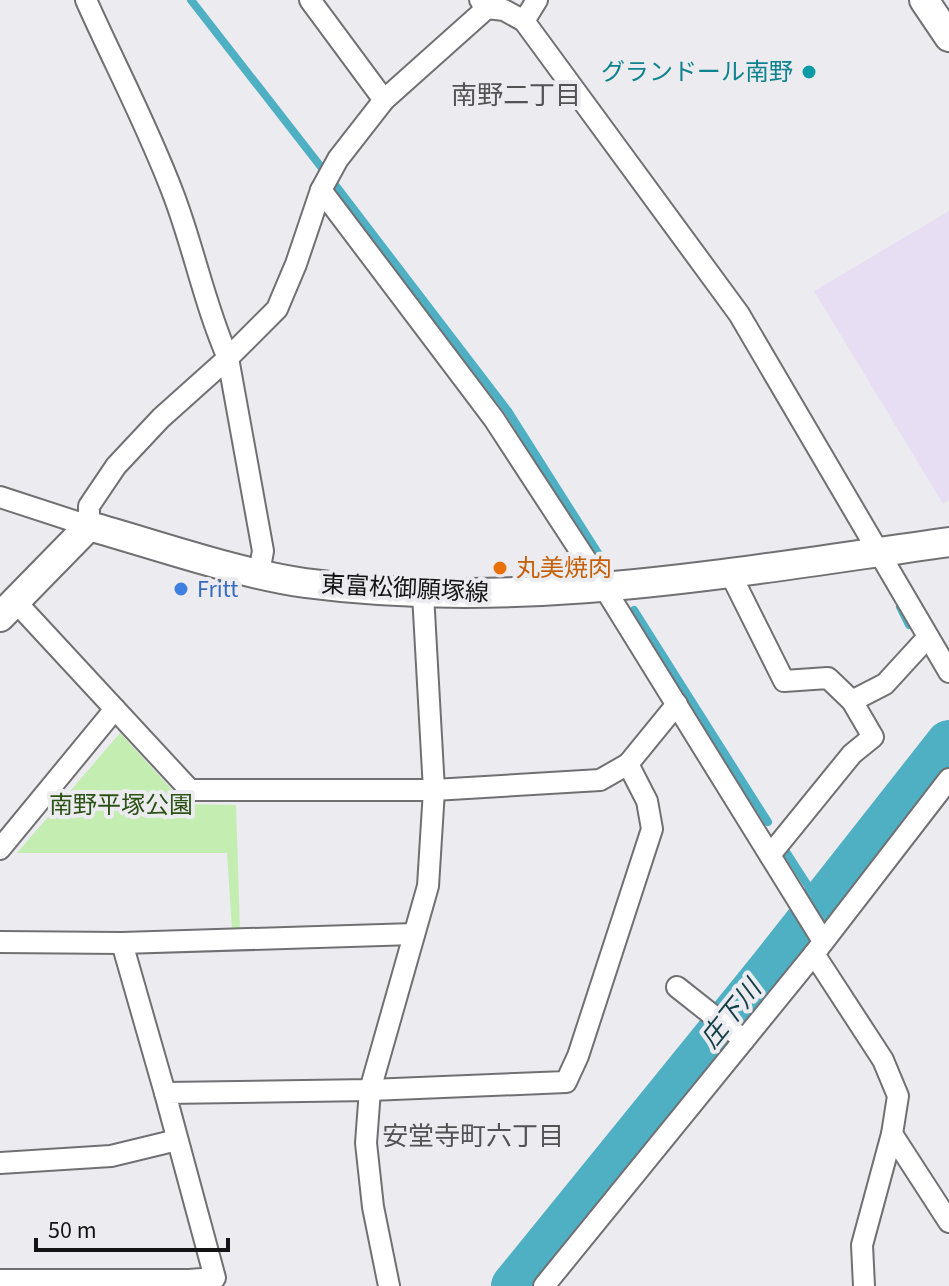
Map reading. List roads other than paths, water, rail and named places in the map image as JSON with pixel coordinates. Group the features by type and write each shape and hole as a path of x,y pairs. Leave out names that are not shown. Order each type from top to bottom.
{"main road":[{"path":"924,0 949,37"},
{"path":"8,609 89,526"},
{"name":"東富松御願塚線","path":"89,526 303,583 423,594 519,594 605,589 949,542"}],"street":[{"path":"86,0 173,194 196,260 216,333 228,358 263,551 259,573"},
{"path":"310,0 384,100"},
{"path":"524,21 537,0"},
{"path":"0,497 89,526 89,506 116,466 161,418 277,309 321,190 338,159 384,100 484,4 524,21 739,314 949,672"},
{"path":"321,190 494,419 605,589 806,913 888,1072 898,1096 892,1134 862,1245 864,1286"},
{"path":"730,573 784,681 828,678 852,701 873,737 852,754 770,855"},
{"path":"389,1286 373,1207 366,1143 370,1090 428,886 434,790 423,594"},
{"path":"8,609 115,709 190,790 434,790 600,780 628,764 677,704"},
{"path":"852,701 885,684 928,637"},
{"path":"0,849 115,709"},
{"path":"165,1093 370,1090 566,1082 578,1056 652,829 647,801 628,764"},
{"path":"544,1286 949,779"},
{"path":"0,942 122,943 414,934"},
{"path":"0,1280 189,1283 215,1278 122,943"},
{"path":"677,987 740,1037"},
{"path":"892,1134 949,1222"},
{"path":"0,1163 111,1156 177,1140"}],"waterway":[{"path":"191,0 325,172"},
{"path":"336,186 508,411 598,553"},
{"path":"900,607 909,625"},
{"path":"634,610 768,822"},
{"name":"庄下川","path":"514,1286 772,968 949,743"},
{"path":"783,847 821,906"}],"place":[{"name":"グランドール南野","path":"809,72"},
{"name":"丸美焼肉","path":"500,568"},
{"name":"Fritt","path":"181,589"}],"district":[{"name":"南野二丁目","path":"516,95"},
{"name":"安堂寺町六丁目","path":"473,1136"}],"park label":[{"name":"南野平塚公園","path":"121,805"}]}
